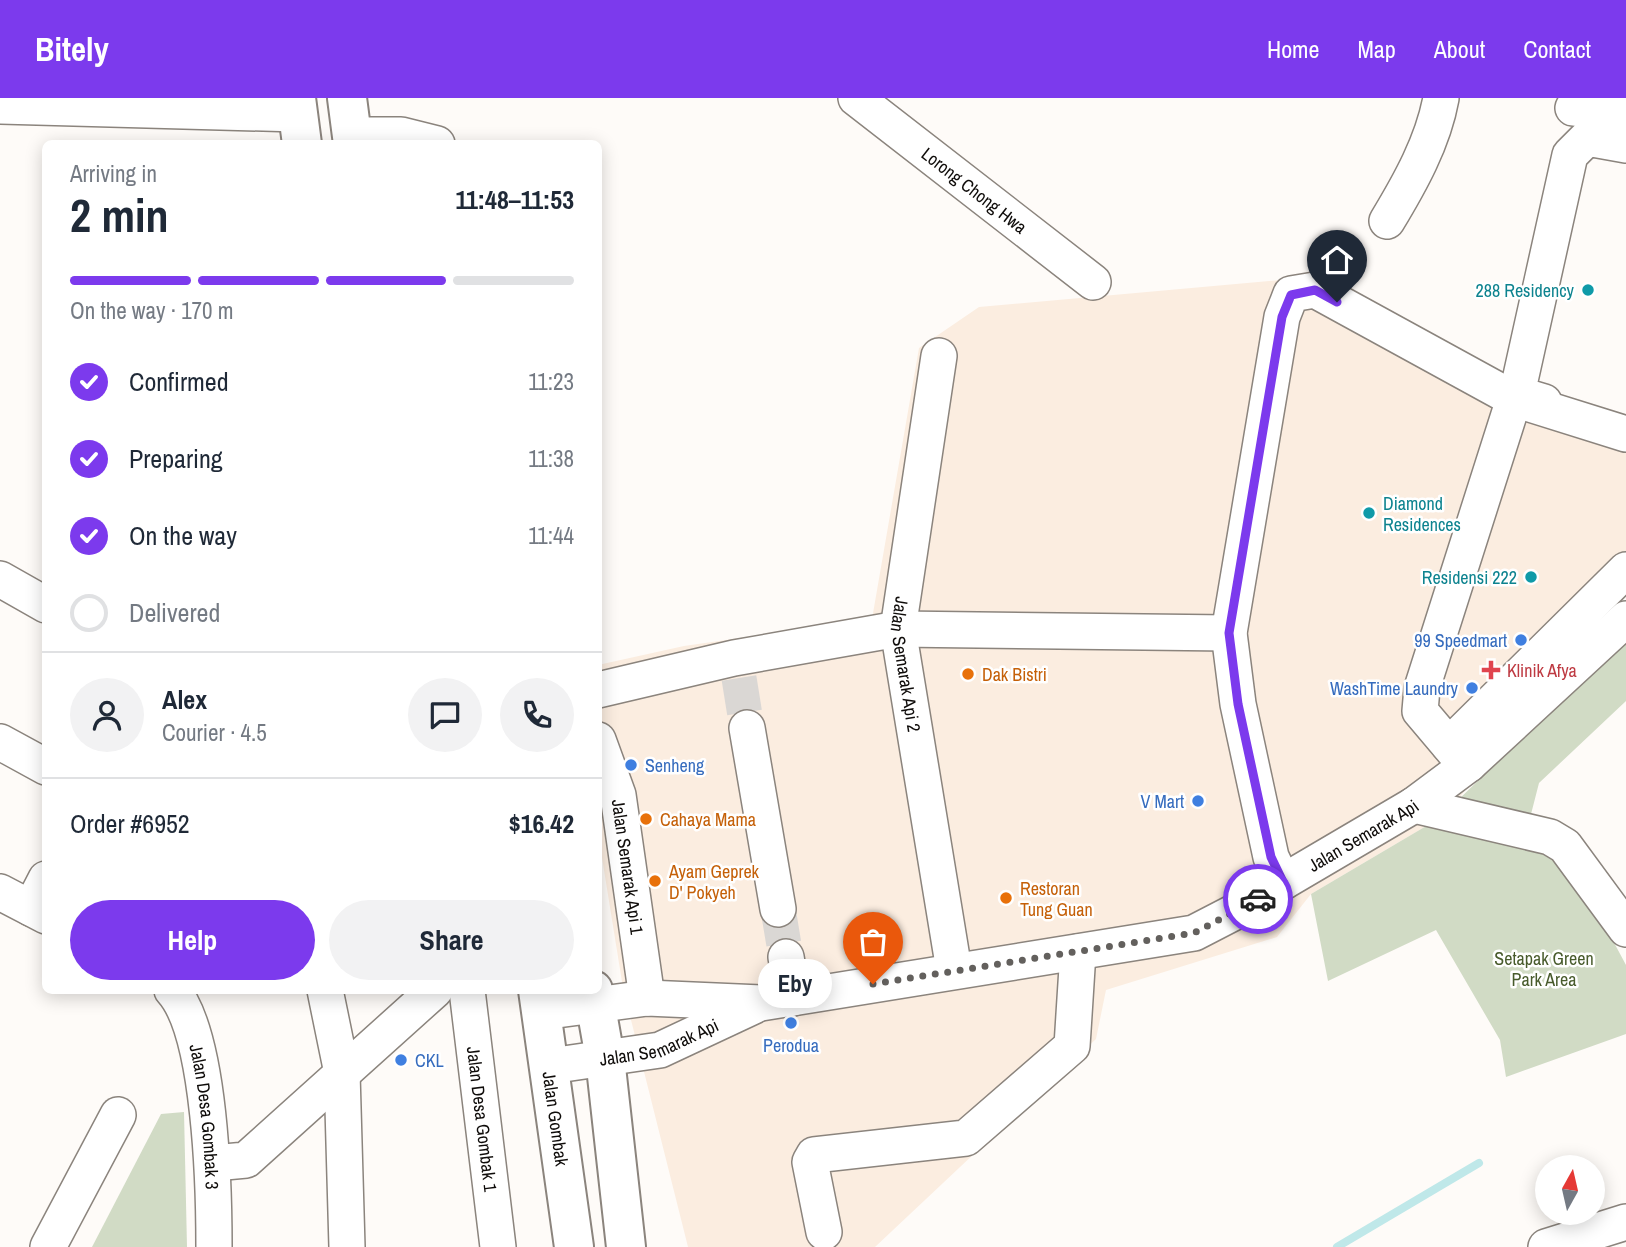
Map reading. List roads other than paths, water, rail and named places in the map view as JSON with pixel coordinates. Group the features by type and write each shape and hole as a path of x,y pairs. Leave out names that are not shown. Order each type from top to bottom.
{"main road":[{"path":"347,98 352,139"},
{"path":"595,997 605,1058 626,1247"},
{"name":"Jalan Gombak","path":"540,1001 575,1247"}],"street":[{"name":"Lorong Chong Hwa","path":"856,98 1093,282"},
{"path":"1387,221 1410,183 1437,119 1441,98"},
{"path":"0,107 298,119"},
{"path":"1573,108 1626,115"},
{"path":"352,139 401,135 421,140"},
{"path":"1626,145 1587,138 1570,155 1517,394 1626,429"},
{"path":"1283,882 1271,857 1238,704 1229,633 1282,317 1291,295 1315,290 1514,399 1626,434"},
{"name":"Jalan Semarak Api 2","path":"939,356 898,629 954,970"},
{"path":"1514,399 1422,688 1420,711 1459,754 1626,570"},
{"path":"0,579 42,603"},
{"name":"Jalan Semarak Api","path":"540,1001 595,997 777,1000 1194,933 1254,902 1283,882 1414,806 1459,754 1626,619"},
{"path":"602,689 737,668 898,629 1229,633"},
{"path":"747,728 761,838 778,909"},
{"path":"0,742 42,765"},
{"name":"Jalan Semarak Api 1","path":"602,751 618,795 647,998"},
{"path":"1414,806 1550,837 1565,846 1626,929"},
{"path":"0,892 41,901"},
{"path":"824,1232 810,1162 814,1155 966,1138 1072,1046 1078,952"},
{"path":"777,1000 786,957"},
{"name":"Jalan Desa Gombak 3","path":"174,994 190,1025 214,1163 214,1247"},
{"path":"326,994 342,1073 348,1247"},
{"path":"214,1163 246,1160 431,994"},
{"name":"Jalan Desa Gombak 1","path":"467,994 498,1247"},
{"name":"Jalan Semarak Api","path":"550,1066 660,1050 777,1000"},
{"path":"48,1247 118,1115"},
{"path":"1546,1247 1626,1222"}],"waterway":[{"path":"1337,1247 1479,1163"}],"tunnel":[{"path":"739,678 747,728"},
{"path":"778,909 786,957"}],"place":[{"name":"288 Residency","path":"1588,290"},
{"name":"Diamond Residences","path":"1369,513"},
{"name":"Residensi 222","path":"1531,577"},
{"name":"99 Speedmart","path":"1521,640"},
{"name":"Klinik Afya","path":"1491,670"},
{"name":"Dak Bistri","path":"968,674"},
{"name":"WashTime Laundry","path":"1472,688"},
{"name":"Senheng","path":"631,765"},
{"name":"V Mart","path":"1198,801"},
{"name":"Cahaya Mama","path":"646,819"},
{"name":"Ayam Geprek D' Pokyeh","path":"655,881"},
{"name":"Restoran Tung Guan","path":"1006,898"},
{"name":"Eby","path":"873,984"},
{"name":"Perodua","path":"791,1023"},
{"name":"CKL","path":"401,1060"}],"park label":[{"name":"Setapak Green Park Area","path":"1544,968"}]}
